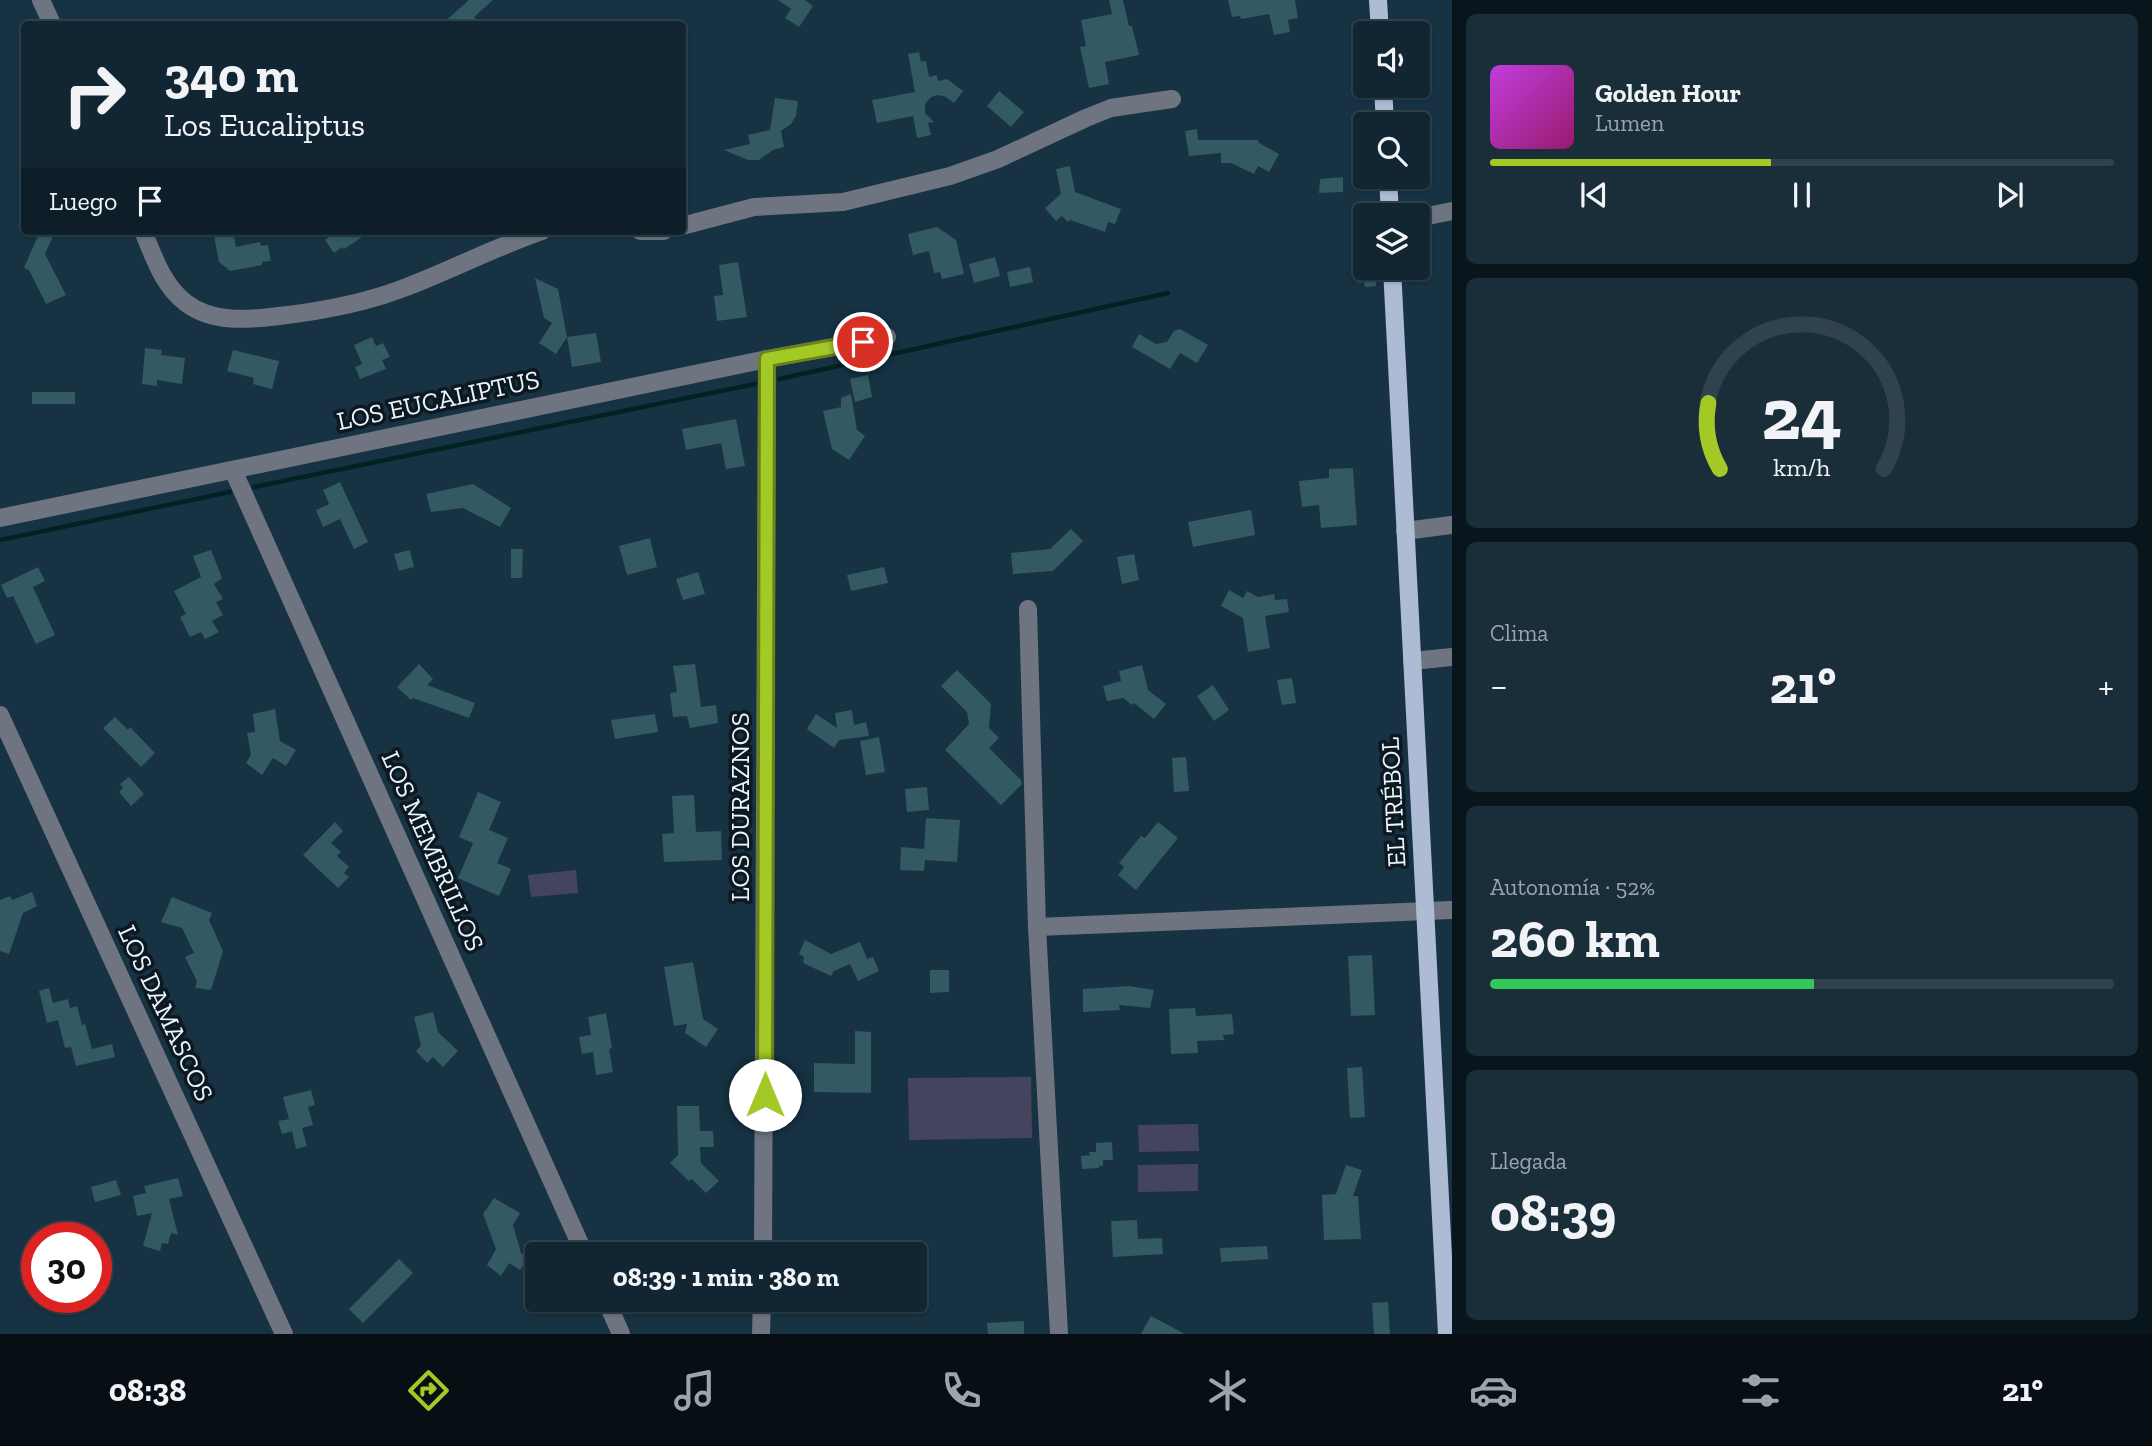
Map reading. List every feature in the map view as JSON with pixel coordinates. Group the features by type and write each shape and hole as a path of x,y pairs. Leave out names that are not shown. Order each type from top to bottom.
{"main road":[{"path":"1378,0 1379,21"},
{"name":"EL TRÉBOL","path":"1393,280 1447,1334"}],"street":[{"path":"41,0 51,21"},
{"path":"686,225 754,207 843,202 950,176 998,159 1111,108 1172,99"},
{"path":"1430,216 1452,211"},
{"path":"145,235 162,275 180,299 196,310 241,320 326,309 381,296 532,235"},
{"name":"LOS EUCALIPTUS","path":"0,518 767,359 887,337"},
{"name":"LOS DURAZNOS","path":"763,1242 767,359"},
{"name":"LOS MEMBRILLOS","path":"233,470 579,1242"},
{"path":"1405,531 1452,525"},
{"path":"1028,609 1037,928 1059,1334"},
{"path":"1412,661 1452,657"},
{"name":"LOS DAMASCOS","path":"0,715 284,1334"},
{"path":"1037,928 1452,910"},
{"path":"611,1312 621,1334"},
{"path":"761,1334 762,1312"}],"shaded area":[{"path":"576,870 578,893 531,897 528,875"},
{"path":"1031,1077 1032,1138 909,1140 908,1078"},
{"path":"1198,1124 1199,1151 1139,1152 1138,1125"},
{"path":"1198,1164 1198,1191 1138,1192 1138,1165"}],"building":[{"path":"469,0 493,0 474,17 478,21 445,21"},
{"path":"778,0 805,0 813,6 799,27 785,18 791,9"},
{"path":"1109,0 1123,0 1139,55 1105,62 1109,84 1089,88 1080,47 1086,46 1081,20 1112,14"},
{"path":"1228,0 1295,0 1298,18 1288,20 1290,32 1274,35 1269,14 1241,19 1240,16 1232,17"},
{"path":"919,52 921,62 926,61 929,77 937,75 938,81 947,79 963,91 954,103 946,97 931,97 925,104 925,113 934,122 928,123 931,135 917,138 913,116 877,123 872,100 915,92 908,54"},
{"path":"999,91 1024,112 1011,127 987,106"},
{"path":"775,98 798,101 796,116 791,124 781,131 784,147 773,150 759,160 748,160 724,150 750,144 748,135 770,130"},
{"path":"1197,129 1198,140 1258,140 1279,154 1269,172 1258,166 1254,174 1231,163 1221,163 1221,153 1189,156 1185,131"},
{"path":"1070,166 1075,192 1121,209 1115,224 1108,222 1105,232 1070,220 1068,222 1062,216 1056,221 1045,208 1061,194 1056,169"},
{"path":"1343,177 1343,192 1319,193 1320,179"},
{"path":"937,227 956,240 964,274 942,279 940,272 934,273 929,251 913,255 908,234"},
{"path":"38,235 53,236 45,254 66,295 46,304 29,270 24,268"},
{"path":"214,235 234,235 236,247 260,242 261,246 268,245 271,261 230,271 219,262"},
{"path":"326,235 365,235 334,253 325,240 328,238"},
{"path":"995,257 1000,276 974,283 969,264"},
{"path":"738,262 747,317 717,321 714,296 723,295 719,265"},
{"path":"1030,267 1033,282 1010,287 1007,272"},
{"path":"535,278 558,289 567,337 556,354 539,343 552,323 544,318"},
{"path":"1357,280 1376,280 1376,286 1365,287 1364,282 1357,283"},
{"path":"1180,329 1208,345 1197,363 1180,353 1170,369 1132,347 1139,334 1156,344 1167,342 1174,331"},
{"path":"596,333 601,362 572,367 567,337"},
{"path":"372,337 376,346 383,343 390,357 382,360 386,369 360,379 355,367 362,364 354,345"},
{"path":"145,348 162,350 161,355 185,358 182,384 157,380 157,386 142,384"},
{"path":"233,350 279,361 272,389 253,384 254,378 227,371"},
{"path":"868,375 872,397 855,402 850,379"},
{"path":"32,392 75,392 75,404 32,404"},
{"path":"851,394 857,430 865,436 849,460 832,449 823,411 841,407 841,398"},
{"path":"736,419 745,466 726,469 721,443 686,450 682,429"},
{"path":"1353,468 1357,525 1321,528 1319,505 1302,507 1299,481 1329,478 1329,469"},
{"path":"340,482 368,542 354,549 340,519 323,527 316,510 329,504 323,490"},
{"path":"473,484 511,508 500,527 463,508 431,512 426,494"},
{"path":"1251,510 1255,535 1193,547 1188,522"},
{"path":"1071,529 1083,541 1053,571 1013,574 1011,553 1050,549"},
{"path":"650,538 657,567 627,575 619,546"},
{"path":"511,549 523,549 522,578 511,578"},
{"path":"211,550 222,578 214,584 223,599 216,602 223,615 212,621 219,632 205,639 201,632 190,637 180,617 186,614 174,591 201,577 193,556"},
{"path":"410,550 414,567 399,571 394,554"},
{"path":"1134,554 1139,580 1122,584 1117,557"},
{"path":"38,567 45,581 33,587 55,635 36,644 13,596 7,598 1,585"},
{"path":"884,567 888,583 851,591 847,575"},
{"path":"698,572 705,594 683,600 676,579"},
{"path":"1229,590 1243,598 1247,591 1258,597 1274,594 1275,600 1287,599 1289,612 1265,616 1270,648 1248,652 1243,618 1221,606"},
{"path":"419,664 433,679 427,685 475,703 469,718 413,698 411,700 397,687"},
{"path":"695,664 701,707 716,705 718,723 690,728 687,716 673,717 670,693 677,692 673,666"},
{"path":"1142,665 1148,690 1166,704 1154,719 1123,698 1107,701 1103,686 1121,681 1119,671"},
{"path":"957,670 991,704 989,728 999,738 989,748 1021,780 1022,784 1001,805 945,750 969,724 967,712 941,686"},
{"path":"1292,678 1296,703 1282,705 1277,680"},
{"path":"1213,685 1229,710 1214,721 1197,696"},
{"path":"275,709 280,741 296,750 286,766 273,758 262,775 246,763 251,755 247,733 255,732 253,714"},
{"path":"852,710 854,725 866,722 869,736 839,740 834,748 807,729 816,714 837,728 835,713"},
{"path":"655,714 658,732 615,739 611,720"},
{"path":"115,717 128,730 130,727 155,753 141,767 103,728"},
{"path":"879,737 885,772 866,775 860,741"},
{"path":"1186,757 1189,791 1174,792 1172,758"},
{"path":"129,777 144,794 131,806 119,792 123,788 120,784"},
{"path":"927,787 929,810 907,812 905,789"},
{"path":"478,792 501,802 489,830 508,838 497,863 511,869 499,896 458,878 473,843 459,837"},
{"path":"694,795 696,832 721,831 722,860 664,862 662,834 674,833 672,796"},
{"path":"926,818 960,820 957,862 925,860 924,871 900,870 901,847 924,849"},
{"path":"335,822 343,831 331,843 341,852 337,856 349,867 344,873 349,877 338,888 303,855"},
{"path":"1158,822 1178,838 1136,890 1118,875 1124,867 1119,863 1141,836 1145,838"},
{"path":"32,892 37,906 23,913 9,954 0,951 0,900 10,896 12,900"},
{"path":"172,897 212,913 209,920 223,951 211,990 195,988 197,981 185,957 194,953 182,928 161,922"},
{"path":"805,940 831,954 860,942 867,959 873,957 879,971 858,981 850,964 834,971 831,976 803,963 804,957 799,954"},
{"path":"1372,955 1375,1015 1351,1016 1348,956"},
{"path":"693,962 703,1019 718,1029 706,1047 685,1033 687,1024 674,1026 664,967"},
{"path":"930,970 949,970 949,992 930,993"},
{"path":"1129,986 1154,990 1150,1008 1119,1005 1120,1010 1083,1012 1083,989"},
{"path":"49,988 53,1003 68,999 70,1008 77,1006 92,1049 112,1044 115,1057 76,1066 71,1047 65,1048 58,1020 47,1023 39,991"},
{"path":"1195,1008 1196,1016 1232,1014 1234,1034 1223,1035 1224,1040 1197,1041 1198,1053 1171,1054 1169,1009"},
{"path":"433,1012 438,1032 458,1051 443,1067 433,1057 427,1063 416,1051 421,1046 414,1017"},
{"path":"606,1013 613,1072 596,1075 593,1052 582,1054 579,1037 591,1035 588,1017"},
{"path":"855,1031 871,1032 871,1093 814,1092 814,1063 855,1064"},
{"path":"1362,1067 1365,1117 1350,1118 1347,1068"},
{"path":"311,1090 315,1105 308,1107 313,1125 302,1128 307,1146 296,1149 292,1131 282,1134 278,1121 289,1119 283,1097"},
{"path":"677,1106 699,1106 700,1131 713,1131 714,1147 700,1147 701,1163 719,1181 706,1193 670,1163 678,1155"},
{"path":"1112,1142 1113,1160 1103,1160 1103,1166 1099,1168 1082,1169 1081,1156 1096,1152 1096,1143"},
{"path":"1346,1165 1362,1170 1353,1196 1358,1196 1361,1239 1324,1240 1322,1195 1336,1194"},
{"path":"178,1178 183,1196 169,1199 178,1235 171,1233 168,1244 162,1243 160,1251 143,1246 152,1213 137,1216 133,1196 146,1193 144,1186"},
{"path":"116,1180 121,1195 95,1202 91,1187"},
{"path":"494,1198 520,1213 513,1225 521,1253 525,1255 525,1263 520,1270 509,1263 501,1276 487,1265 496,1249 483,1214"},
{"path":"1137,1220 1138,1239 1162,1238 1163,1254 1113,1257 1111,1221"},
{"path":"1267,1246 1268,1259 1221,1262 1220,1248"},
{"path":"399,1259 413,1273 363,1323 349,1309"},
{"path":"1388,1302 1390,1334 1374,1334 1372,1303"},
{"path":"1151,1316 1185,1334 1141,1334"},
{"path":"1024,1321 1024,1334 988,1334 987,1323"}],"waterway":[{"path":"779,379 1168,293"},
{"path":"254,487 755,384"},
{"path":"0,540 230,492"}],"route":[{"path":"765,1095 767,359 863,342"}]}
